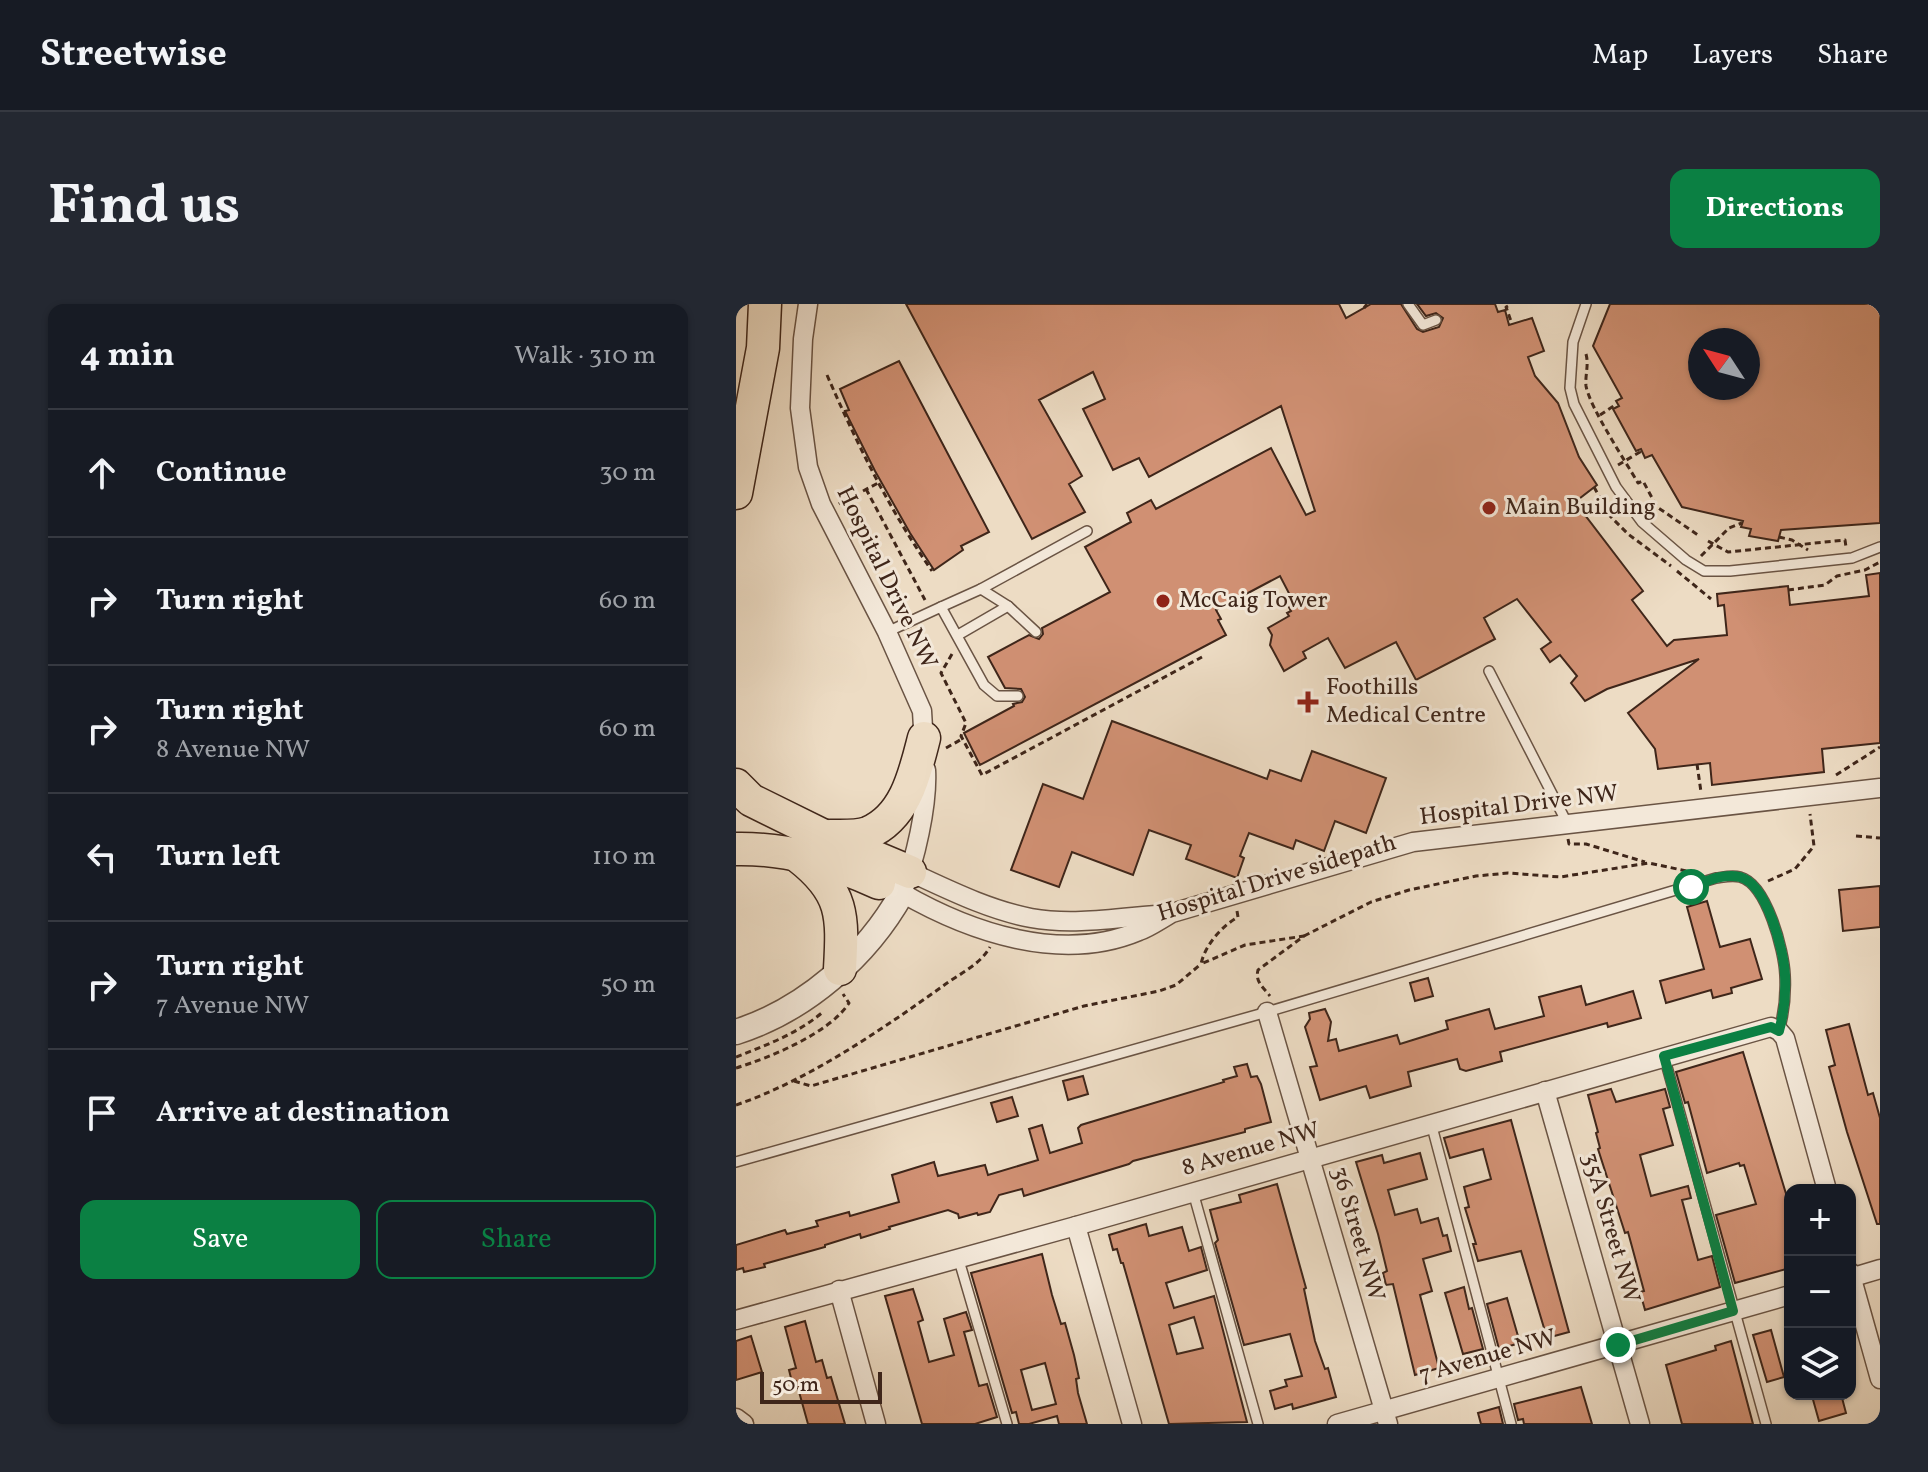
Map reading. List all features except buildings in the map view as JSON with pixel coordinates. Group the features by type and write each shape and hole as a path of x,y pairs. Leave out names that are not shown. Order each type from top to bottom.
{"highway":[{"path":"736,402 757,304"},
{"path":"736,493 763,348 765,304"},
{"path":"824,836 868,833 894,813 935,743"},
{"path":"736,785 751,800 906,882"},
{"path":"736,849 794,852 906,882"},
{"path":"794,852 835,894 841,918 841,982"}],"street":[{"name":"Hospital Drive NW","path":"808,304 800,408 808,467 821,504 887,632 935,743 906,882"},
{"name":"Hospital Drive NW","path":"906,882 1034,919 1172,913 1413,842 1571,832 1880,788"},
{"name":"Hospital Drive NW","path":"906,882 939,914 981,929 1038,942 1100,941 1138,932 1172,913"},
{"path":"736,1032 841,982 879,929 906,882"},
{"name":"36 Street NW","path":"1267,1012 1386,1417"},
{"name":"8 Avenue NW","path":"736,1320 1076,1226 1664,1056 1771,1027 1779,1031"},
{"path":"1779,1031 1785,1038 1825,1184"},
{"name":"35A Street NW","path":"1545,1091 1640,1424"},
{"path":"1076,1226 1132,1424"},
{"path":"1856,1275 1880,1269"},
{"path":"839,1290 876,1424"},
{"name":"7 Avenue NW","path":"1337,1424 1386,1417 1498,1378 1784,1297"},
{"path":"1856,1297 1880,1379"},
{"path":"736,1418 744,1424"}],"lane":[{"path":"1408,304 1423,325 1436,320"},
{"path":"1586,304 1573,342 1570,388 1574,404 1616,487 1642,522 1686,560 1704,571 1730,571 1852,558 1880,547"},
{"path":"887,632 981,589 1087,531"},
{"path":"981,589 1008,606 1036,632"},
{"path":"958,635 1008,606"},
{"path":"941,607 984,685 997,696 1018,696"},
{"path":"1489,671 1571,832"},
{"path":"736,1162 1267,1012 1716,878 1742,878 1755,886 1767,903 1785,972 1785,1000 1779,1031"},
{"path":"1664,1056 1766,1424"},
{"path":"1431,1123 1511,1424"},
{"path":"1193,1192 1258,1424"},
{"path":"958,1257 1007,1424"}],"path":[{"path":"1508,306 1512,324"},
{"path":"1585,350 1589,364 1586,384 1638,483 1643,481 1657,507 1698,535"},
{"path":"827,375 879,482 932,571"},
{"path":"1593,419 1616,407"},
{"path":"1618,465 1640,452 1638,449"},
{"path":"879,482 864,490 925,600"},
{"path":"1701,556 1710,542 1742,523"},
{"path":"1779,537 1810,552"},
{"path":"1710,542 1728,552 1845,540 1846,548"},
{"path":"1728,552 1729,561"},
{"path":"1788,590 1825,585 1837,576 1865,570 1880,562"},
{"path":"954,650 941,673 966,723 962,739 982,775 1202,657"},
{"path":"935,743 962,739"},
{"path":"1825,781 1880,747"},
{"path":"1697,764 1702,795"},
{"path":"1771,880 1795,869 1814,846 1810,810"},
{"path":"1856,836 1880,838"},
{"path":"1571,844 1586,844 1649,863 1716,878"},
{"path":"1267,1012 1273,1000 1261,986 1258,970 1304,936 1371,902 1431,885 1508,873 1560,877 1649,863"},
{"path":"1201,964 1203,954 1225,925 1238,917 1237,911"},
{"path":"794,1081 811,1086 1084,1006 1159,991 1176,985 1201,964 1245,945 1304,936"},
{"path":"736,1105 794,1081 908,1011 972,967 987,954 992,944"},
{"path":"736,1068 805,1038 843,1012 849,1003 841,982"}],"place":[{"name":"Main Building","path":"1489,508"},
{"name":"McCaig Tower","path":"1163,601"},
{"name":"Foothills Medical Centre","path":"1308,702"}],"route":[{"path":"1618,1345 1733,1311 1664,1056 1771,1027 1779,1031 1783,1015 1785,972 1767,903 1755,886 1742,878 1727,876 1691,887"}]}
